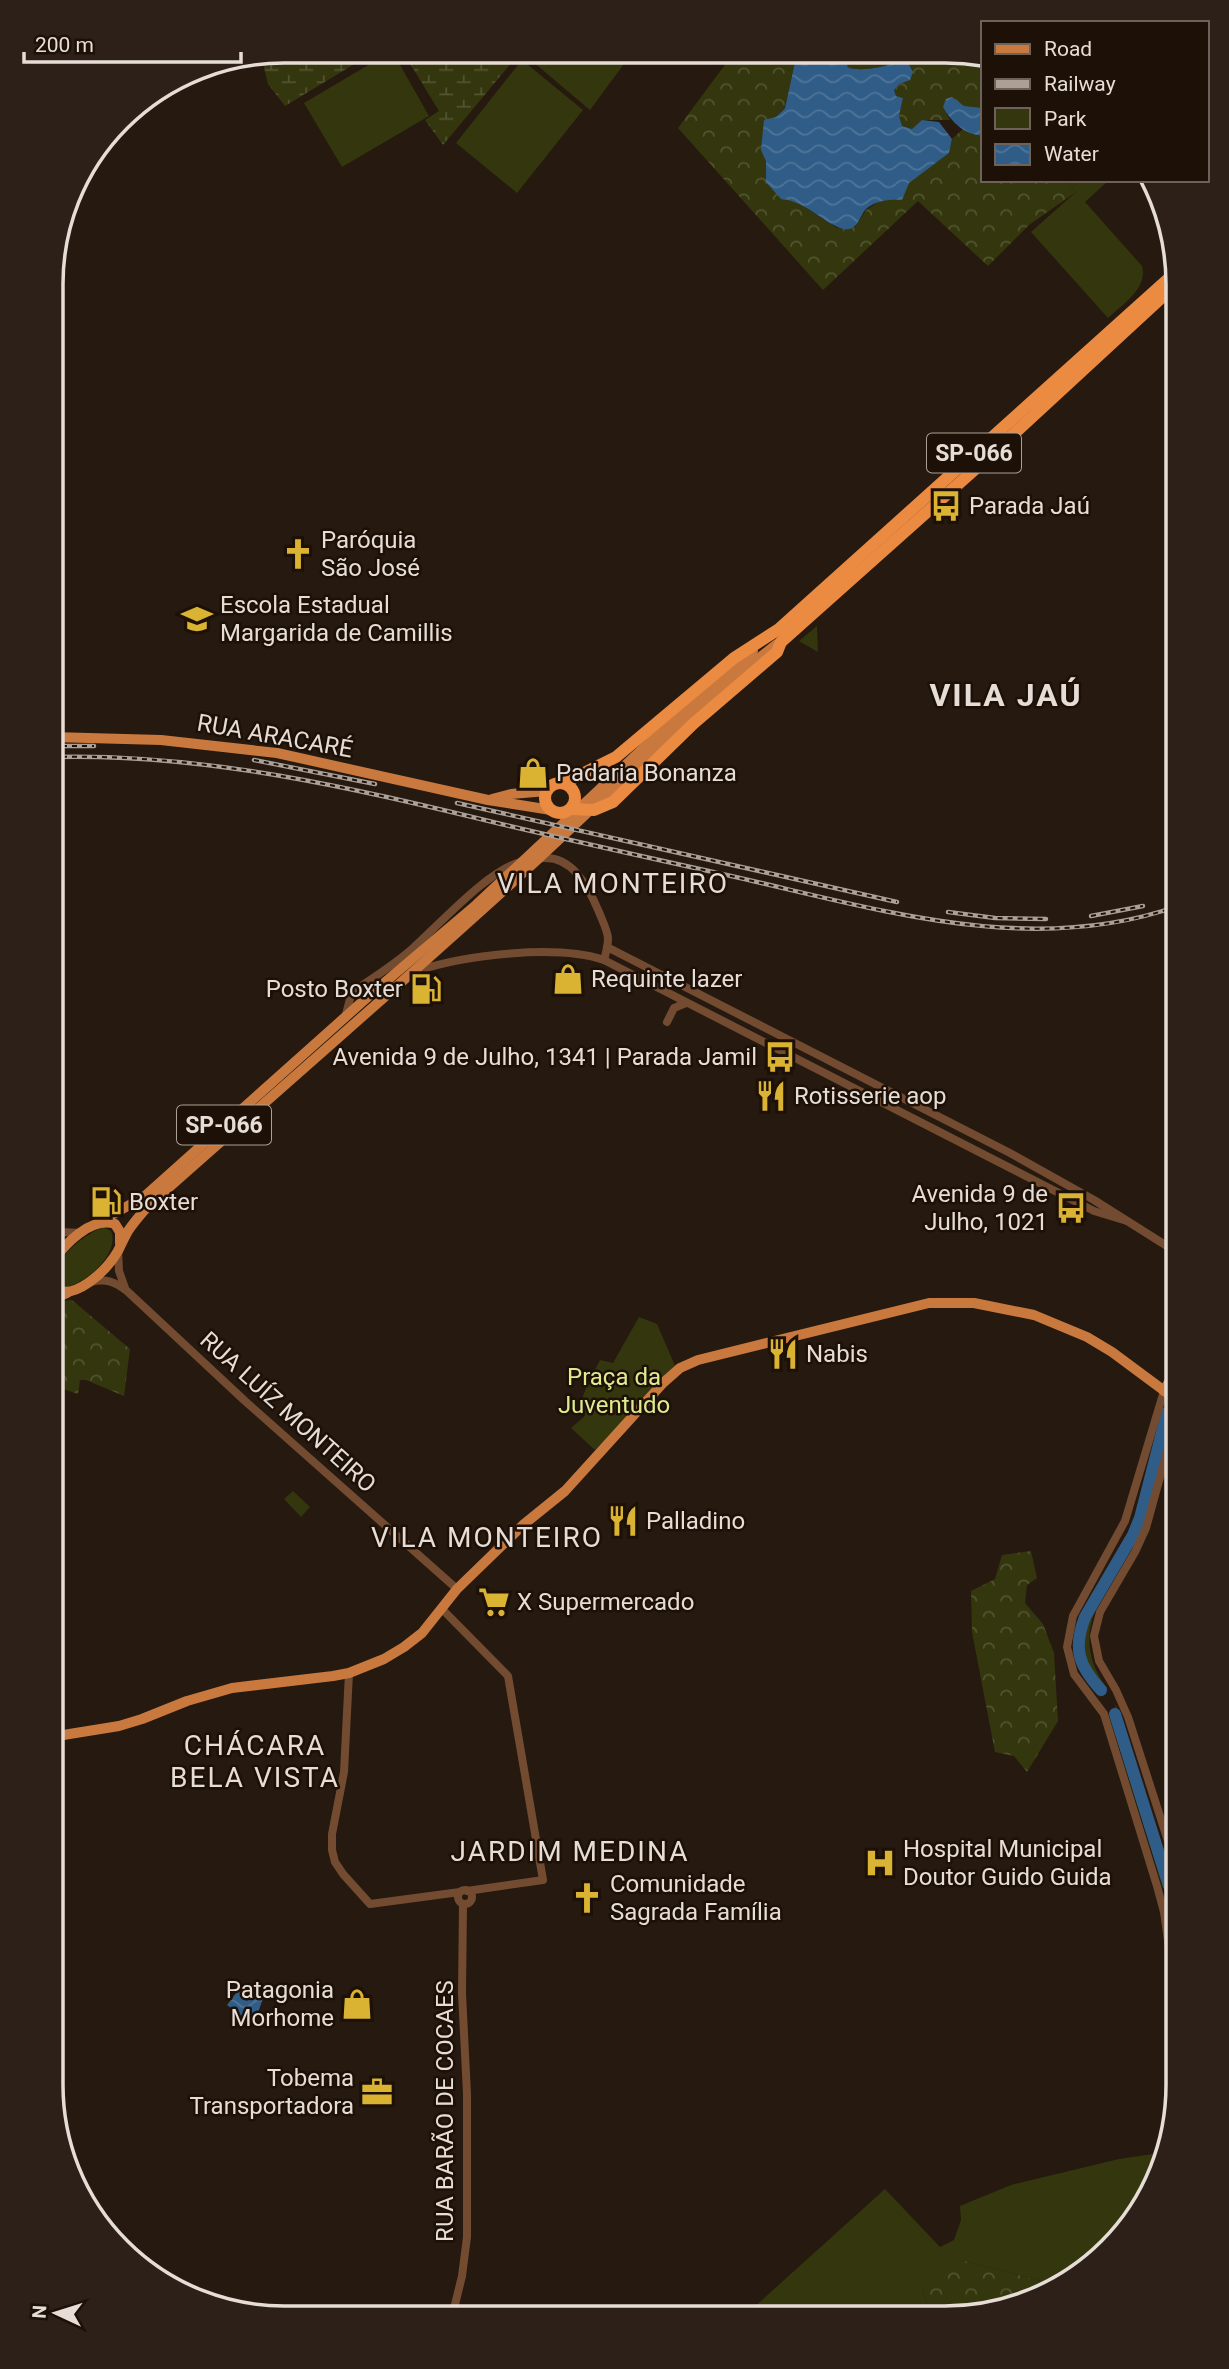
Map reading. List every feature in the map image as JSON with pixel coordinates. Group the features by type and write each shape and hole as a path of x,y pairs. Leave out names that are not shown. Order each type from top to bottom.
{"highway":[{"name":"SP-066","path":"776,638 1166,281"},
{"name":"SP-066","path":"776,638 992,454 1166,295"},
{"path":"776,638 777,652 693,724 613,802 594,810 571,809 561,814 551,810 545,799 547,791 555,784 564,783 616,757 734,658 776,638"},
{"path":"564,783 573,789 575,794 576,799 571,809"}],"main road":[{"name":"SP-066","path":"63,1247 81,1233 145,1196 345,1018 429,951 776,638"},
{"name":"RUA ARACARÉ","path":"63,737 161,740 276,753 488,800 551,810"},
{"name":"RUA ARACARÉ","path":"488,800 511,794 547,791"},
{"name":"SP-066","path":"63,1295 85,1284 104,1268 119,1249 132,1225 149,1205 414,971 429,951"},
{"path":"98,1223 110,1222 119,1227 119,1249"},
{"path":"63,1292 71,1291"},
{"path":"63,1735 119,1726 232,1688 349,1673 384,1660 422,1633 457,1589 523,1525 565,1492 673,1374 698,1360 777,1342 865,1317 929,1303 953,1302 1010,1309 1058,1324 1112,1352 1164,1391 1166,1387"}],"street":[{"path":"345,1018 355,990 410,951 486,882 519,862 551,857 576,872 590,890 606,929 607,947 604,960"},
{"path":"607,947 1010,1153 1094,1200 1166,1245"},
{"path":"414,971 453,961 554,952 604,960 1079,1204 1127,1221"},
{"path":"667,1022 674,1009 686,1003"},
{"path":"63,1232 81,1233"},
{"path":"119,1249 119,1271 127,1291"},
{"name":"RUA LUÍZ MONTEIRO","path":"85,1284 105,1280 127,1291 245,1401 457,1589"},
{"path":"1164,1391 1125,1521 1073,1616 1067,1647 1074,1674 1104,1714 1157,1886 1166,1926"},
{"path":"1166,1456 1146,1528 1100,1612 1094,1636 1099,1661 1128,1717 1166,1835"},
{"path":"349,1673 344,1772 331,1834 332,1850 335,1862 343,1874 370,1904 543,1880 508,1676 442,1609"},
{"path":"442,1895 464,1902 488,1889"},
{"path":"463,1891 471,1894 464,1902"},
{"name":"RUA BARÃO DE COCAES","path":"455,2306 467,2237 467,2094 462,1993 464,1902"}],"green space":[{"path":"356,63 285,106 268,84 263,64"},
{"path":"372,63 399,63 429,116 342,167 304,103"},
{"path":"410,63 511,63 443,145 425,120 439,111"},
{"path":"520,63 526,63 583,110 517,193 456,143"},
{"path":"534,63 625,63 590,110"},
{"path":"726,63 795,63 785,107 776,117 766,161 766,182 837,228 855,227 866,210 949,153 952,139 963,129 981,136 981,182 1068,182 1076,192 1029,225 988,266 918,201 823,290 678,128"},
{"path":"847,63 892,63 874,68 848,68"},
{"path":"899,63 960,63 981,66 981,108 943,107 950,120 922,120 912,129 902,126 899,116 903,98 896,96 894,90 899,84"},
{"path":"1068,182 1107,182 1085,202 1142,266 1143,274 1138,288 1108,318 1031,232 1076,192"},
{"path":"817,626 818,652 799,641"},
{"path":"103,1227 111,1231 111,1248 100,1266 92,1273 83,1280 63,1287 63,1257 86,1236"},
{"path":"72,1300 130,1349 124,1396 86,1380 80,1380 78,1394 63,1389 63,1301"},
{"name":"Praça da Juventudo","path":"639,1317 657,1324 676,1368 595,1450 571,1428 585,1416 580,1405 600,1360 613,1363"},
{"path":"1163,1407 1166,1409 1166,1435 1143,1521 1098,1603 1091,1623 1089,1644 1094,1665 1107,1688 1100,1697 1091,1687 1076,1658 1077,1625 1134,1520"},
{"path":"293,1491 310,1507 301,1517 284,1499"},
{"path":"1031,1551 1037,1578 1027,1585 1025,1603 1043,1624 1054,1653 1058,1721 1027,1772 1014,1756 995,1752 972,1632 971,1591 995,1579 1002,1555"},
{"path":"1116,1705 1166,1856 1166,1888 1163,1888 1110,1718"},
{"path":"1154,2154 1136,2196 1120,2220 1091,2251 1068,2269 1045,2282 961,2260 922,2288 927,2306 755,2306 885,2189 940,2247 954,2240 961,2220 960,2206 1011,2185 1119,2159"},
{"path":"961,2260 1045,2282 1016,2294 974,2304 927,2306 922,2288 943,2261"}],"water":[{"path":"795,63 847,63 848,68 854,69 908,63 913,72 910,80 899,84 894,90 896,96 903,98 899,116 902,126 912,129 922,120 939,122 952,139 949,153 909,183 902,200 874,204 864,212 855,226 842,229 800,205 781,199 766,182 766,161 761,150 764,120 776,117 785,108"},
{"path":"952,97 964,106 981,108 981,136 964,130 950,118 943,107 946,99"},
{"path":"253,1988 264,1995 257,2016 248,2021 227,2005 237,1992"}],"waterway":[{"path":"1101,1690 1087,1672 1080,1656 1081,1628 1140,1518 1166,1417"},
{"path":"1115,1714 1166,1876"}],"railway":[{"path":"63,746 94,746"},
{"path":"63,757 166,761 222,767 334,786 842,902 954,923 1010,928 1066,928 1122,921 1166,909"},
{"path":"254,760 375,784"},
{"path":"457,803 897,902"},
{"path":"1091,916 1143,906"},
{"path":"948,912 995,918 1046,919"}],"place":[{"name":"Parada Jaú","path":"946,506"},
{"name":"Paróquia São José","path":"298,554"},
{"name":"Escola Estadual Margarida de Camillis","path":"197,619"},
{"name":"Padaria Bonanza","path":"533,773"},
{"name":"Requinte lazer","path":"568,979"},
{"name":"Posto Boxter","path":"426,989"},
{"name":"Avenida 9 de Julho, 1341 | Parada Jamil","path":"780,1057"},
{"name":"Rotisserie aop","path":"771,1096"},
{"name":"Boxter","path":"106,1202"},
{"name":"Avenida 9 de Julho, 1021","path":"1071,1208"},
{"name":"Nabis","path":"783,1354"},
{"name":"Palladino","path":"623,1521"},
{"name":"X Supermercado","path":"494,1602"},
{"name":"Hospital Municipal Doutor Guido Guida","path":"880,1863"},
{"name":"Comunidade Sagrada Família","path":"587,1898"},
{"name":"Patagonia Morhome","path":"357,2004"},
{"name":"Tobema Transportadora","path":"377,2092"}],"district":[{"name":"VILA JAÚ","path":"1006,695"},
{"name":"VILA MONTEIRO","path":"613,883"},
{"name":"VILA MONTEIRO","path":"487,1537"},
{"name":"CHÁCARA BELA VISTA","path":"255,1761"},
{"name":"JARDIM MEDINA","path":"570,1851"}]}
